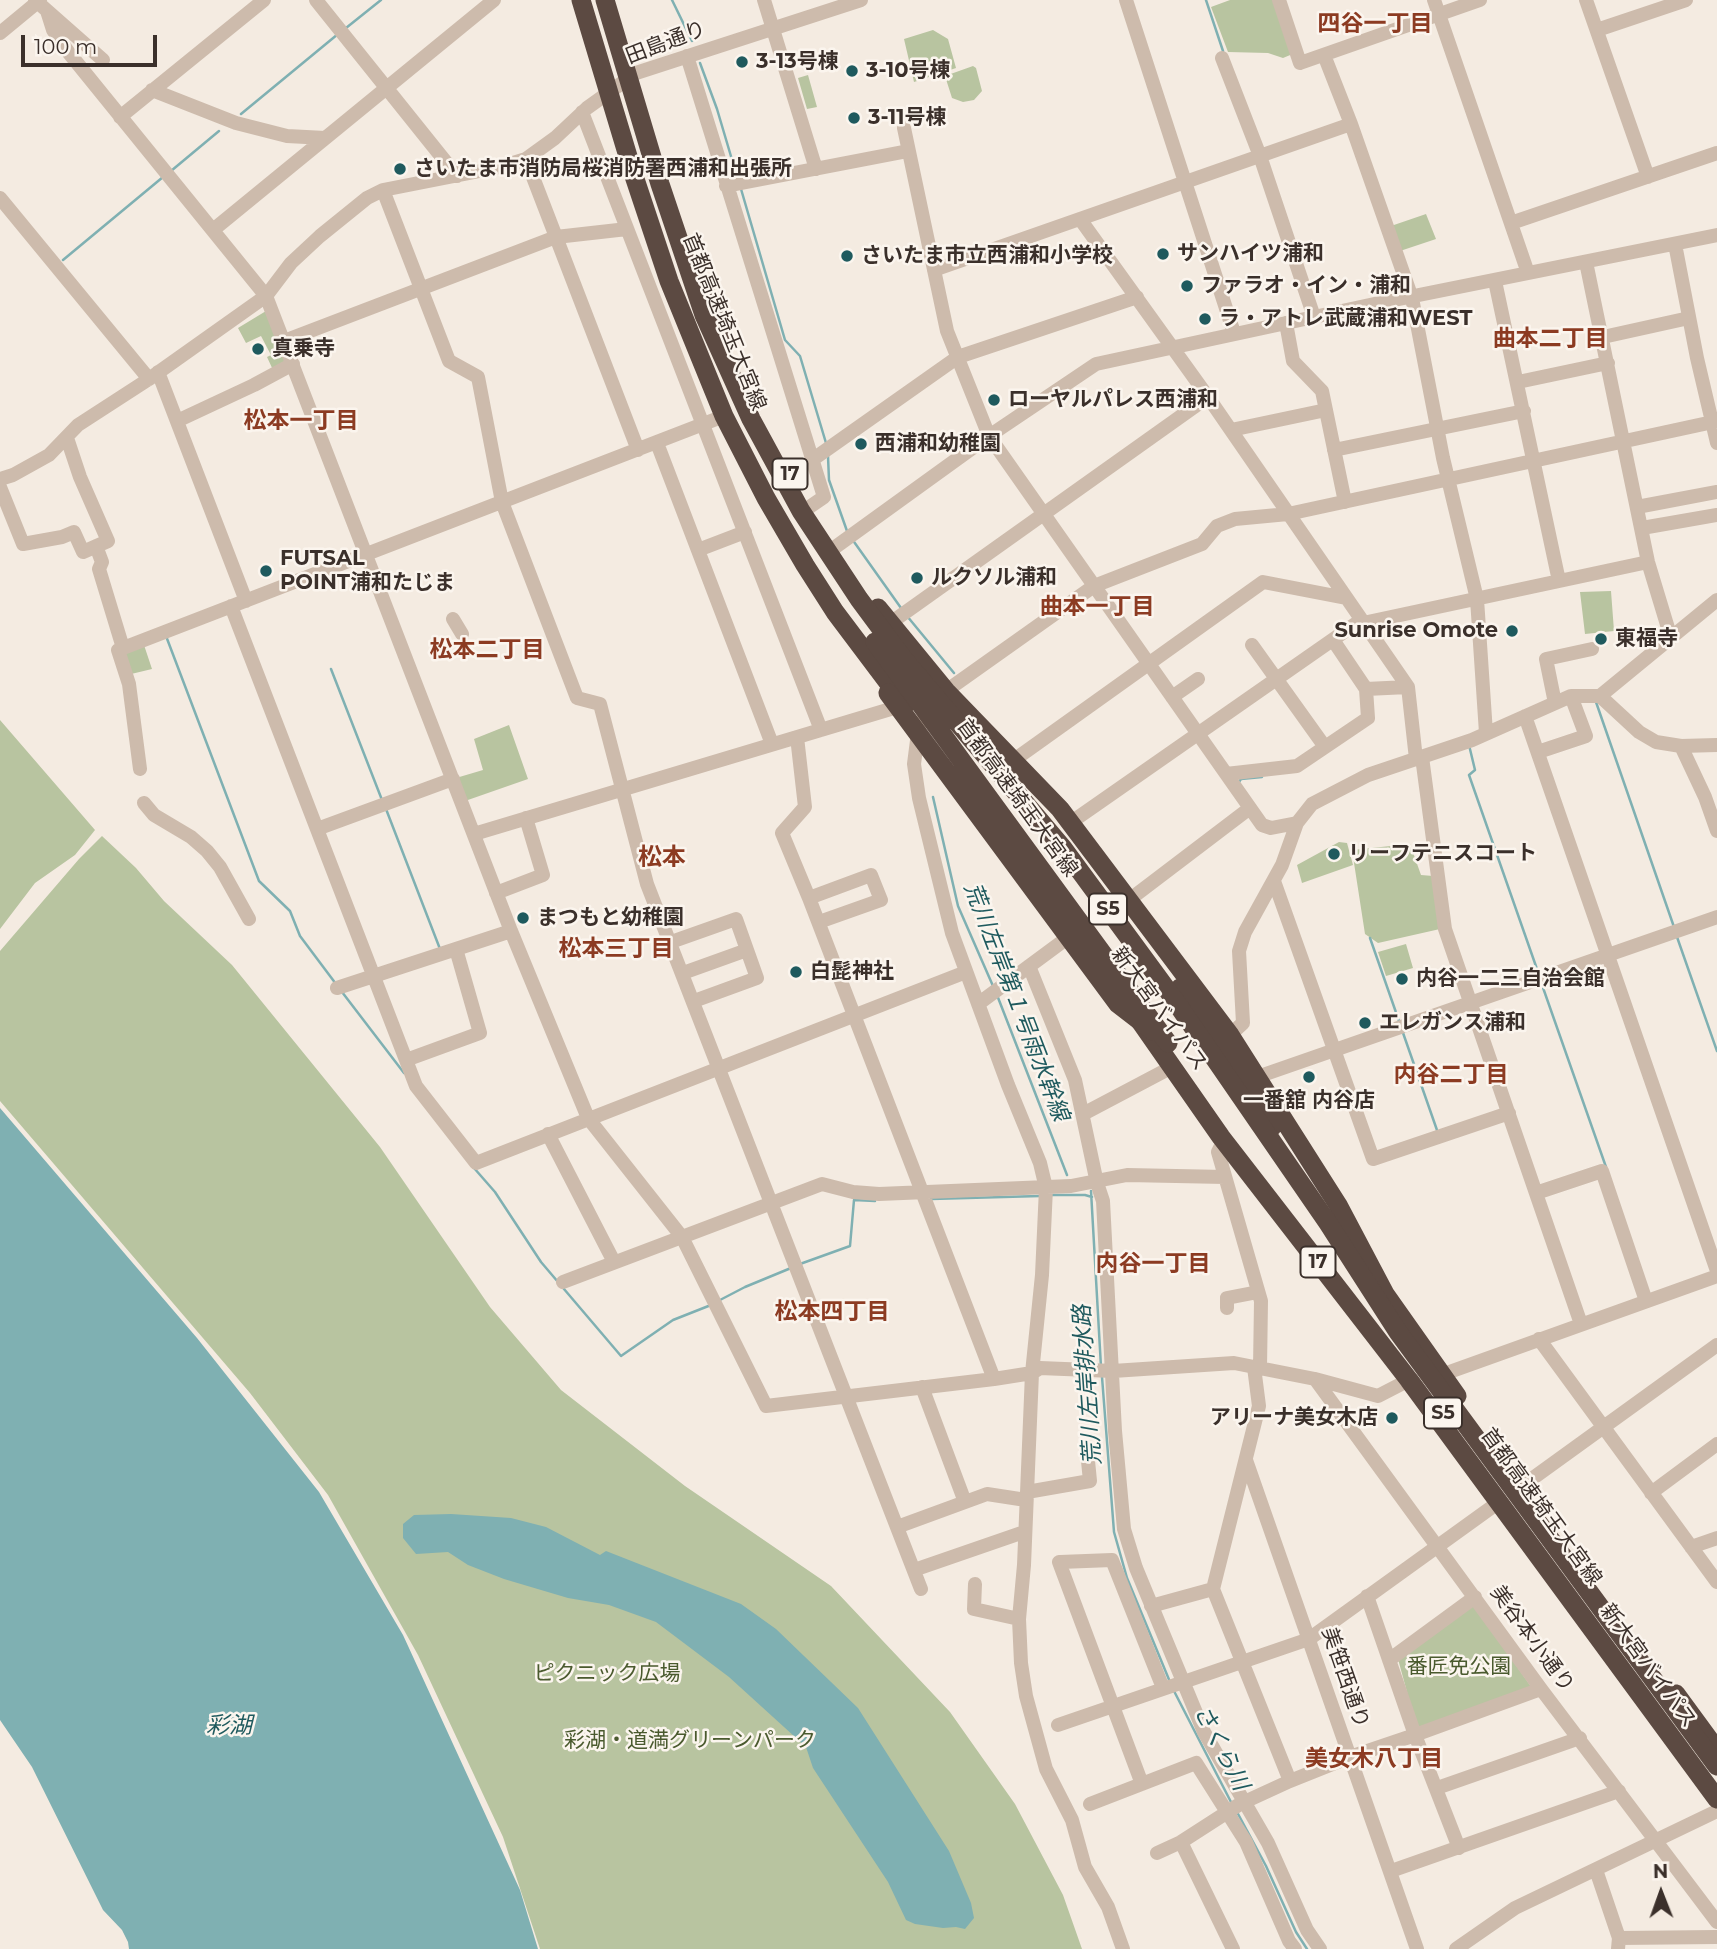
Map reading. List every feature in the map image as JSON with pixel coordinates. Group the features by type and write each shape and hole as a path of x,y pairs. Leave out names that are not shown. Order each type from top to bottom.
{"highway":[{"name":"新大宮バイパス","path":"581,0 669,281 724,416 773,509 835,612 1075,932 1224,1140 1409,1380 1717,1798"},
{"name":"首都高速埼玉大宮線","path":"592,0 672,261 717,372 765,472 817,559 1168,1043 1229,1132 1394,1348 1717,1785"},
{"name":"首都高速埼玉大宮線","path":"605,0 660,184 704,315 751,419 801,511 859,599 902,657 1021,796 1171,995 1328,1223 1398,1332 1717,1766"},
{"name":"新大宮バイパス","path":"614,0 695,268 743,384 808,508 845,541 900,617 946,691 1065,816 1230,1035 1338,1205 1385,1294 1441,1375 1717,1749"},
{"name":"S5","path":"835,612 848,641 1118,1004 1168,1043"},
{"name":"17","path":"1065,816 1063,829 1180,988 1285,1145 1328,1223"}],"street":[{"path":"120,117 264,0"},
{"path":"316,0 457,176"},
{"path":"213,230 494,0"},
{"path":"764,0 816,169"},
{"name":"田島通り","path":"526,159 555,138 582,112 636,73 861,0"},
{"path":"1126,0 1234,333"},
{"path":"1279,0 1300,63 1480,0"},
{"path":"1434,0 1528,273"},
{"path":"1586,0 1648,177"},
{"path":"1597,30 1686,0"},
{"path":"0,33 40,3"},
{"path":"40,3 103,60"},
{"path":"40,3 53,30 69,53 266,296 496,893 588,1118 682,1237 766,1406 1032,1373 1040,1368 1105,1371 1234,1363 1377,1396 1409,1380"},
{"path":"1324,55 1412,298 1438,429 1477,599 1486,733"},
{"path":"687,56 824,497 808,508"},
{"path":"1222,58 1260,156 1314,317"},
{"path":"152,90 244,126 287,136 325,138"},
{"path":"582,112 821,730"},
{"path":"934,270 1351,124"},
{"path":"904,128 947,331 989,436 1262,825 1271,828 1297,823"},
{"path":"726,186 908,151"},
{"path":"1511,223 1717,153"},
{"path":"0,479 13,475 49,455 78,425 266,296 291,263 367,198 383,190 526,159 638,450"},
{"path":"383,190 449,361 478,377 502,502 577,698 600,704 647,884 921,1589"},
{"path":"0,198 153,376 177,421 246,601"},
{"path":"1080,219 1208,397 1408,687 1445,929 1581,1324"},
{"path":"284,341 556,237 626,229"},
{"path":"845,541 989,436 1096,364 1234,333 1717,235"},
{"path":"1675,244 1717,443"},
{"path":"1586,262 1648,562 1671,638"},
{"path":"1495,281 1559,581"},
{"path":"813,460 958,357 1137,297"},
{"path":"1603,337 1689,318"},
{"path":"1286,323 1293,361 1322,391 1345,502"},
{"path":"1518,382 1608,363"},
{"path":"177,421 293,364"},
{"path":"900,617 1208,397"},
{"path":"1231,430 1326,410"},
{"path":"1334,450 1524,411"},
{"path":"140,769 129,684 118,650 724,416"},
{"path":"1123,1949 1108,1907 1085,1867 1072,1820 1046,1769 1034,1732 1021,1663 1019,1619 1028,1565 1024,1532 1032,1373 1042,1275 1046,1193 1040,1163 966,972 937,878 914,764 919,725 946,691 1094,586 1202,544 1217,526 1235,519 1288,514 1714,421"},
{"path":"0,486 23,544 62,537 74,532 83,552 108,541 80,478 67,438"},
{"path":"657,443 772,744"},
{"path":"1637,507 1717,492"},
{"path":"1642,528 1717,515"},
{"path":"698,550 745,532"},
{"path":"96,546 102,562 99,569 123,648"},
{"path":"1065,816 1198,734 1362,622 1648,562"},
{"path":"1014,760 1263,582 1346,598"},
{"path":"1230,1035 1243,1023 1239,951 1245,932 1282,865 1297,823 1312,804 1368,775 1486,733 1570,696 1600,696 1717,600"},
{"path":"231,607 416,1086 475,1163 966,972"},
{"path":"453,619 462,634"},
{"path":"1226,774 1297,766 1368,718 1366,689 1333,640"},
{"path":"1252,645 1325,747"},
{"path":"1555,703 1546,659 1592,649"},
{"path":"1172,697 1198,679"},
{"path":"1366,689 1408,687"},
{"path":"1538,752 1586,736 1570,696"},
{"path":"1600,696 1639,732 1656,742 1681,746 1717,745"},
{"path":"474,834 904,705"},
{"path":"1525,716 1717,1271"},
{"path":"797,737 805,807 782,834 810,898 994,1378"},
{"path":"1681,746 1705,797 1717,831"},
{"path":"914,764 930,754 949,764"},
{"path":"317,829 453,779"},
{"path":"144,803 154,815 191,837 207,851 220,867 249,919"},
{"path":"1129,900 1250,808"},
{"path":"496,893 543,875 526,818"},
{"path":"810,898 871,874 880,900 819,922"},
{"path":"1274,881 1373,1159 1509,1113"},
{"path":"1257,1077 1717,917"},
{"path":"671,942 736,919 757,978 694,1001"},
{"path":"337,988 511,931"},
{"path":"978,1004 1075,932"},
{"path":"406,1060 480,1033 456,949"},
{"path":"683,973 747,950"},
{"path":"1029,966 1075,1080 1083,1114 1091,1183 1103,1202 1105,1371 1115,1431 1124,1529 1152,1606 1172,1685"},
{"path":"1083,1114 1172,1066"},
{"path":"548,1134 614,1262"},
{"path":"1224,1140 1218,1152 1261,1301 1257,1367 1259,1406 1213,1589 1290,1782"},
{"path":"1536,1194 1602,1171 1647,1301"},
{"path":"562,1282 822,1184 853,1192 925,1197 1046,1193 1127,1175 1225,1177"},
{"path":"1441,1375 1717,1276"},
{"path":"1227,1308 1227,1298 1258,1292"},
{"path":"1539,1339 1717,1582"},
{"path":"1522,1486 1717,1345"},
{"name":"美谷本小通り","path":"1315,1380 1541,1689 1717,1922"},
{"path":"922,1387 965,1502"},
{"path":"1651,1493 1717,1444"},
{"name":"美笹西通り","path":"1246,1460 1417,1949"},
{"path":"897,1527 987,1494 1027,1496 1090,1481 1088,1461"},
{"path":"1058,1725 1309,1639 1499,1502"},
{"path":"914,1570 1024,1532"},
{"path":"1691,1547 1717,1538"},
{"path":"1142,1784 1060,1562 1112,1560 1172,1685 1204,1732 1235,1807 1246,1842 1289,1941 1295,1949"},
{"path":"975,1584 974,1609 1002,1613 1019,1619"},
{"path":"1152,1606 1213,1589"},
{"path":"1367,1596 1415,1735 1459,1848"},
{"path":"1389,1660 1475,1597"},
{"path":"1157,1853 1181,1842 1235,1807 1290,1782 1350,1757 1541,1689"},
{"path":"1437,1788 1580,1738"},
{"path":"1090,1804 1196,1763 1268,1843 1307,1930 1320,1949"},
{"path":"1391,1871 1619,1791"},
{"path":"1457,1949 1515,1908 1717,1811"},
{"path":"1181,1842 1233,1949"},
{"path":"1596,1870 1619,1943 1658,1943 1717,1937"}],"green space":[{"path":"1230,0 1276,0 1295,53 1283,58 1268,53 1228,52 1211,7"},
{"path":"933,30 948,39 956,68 914,82 904,39"},
{"path":"973,66 976,68 982,91 974,100 963,102 952,98 945,76"},
{"path":"808,75 817,107 807,109 798,78"},
{"path":"1426,214 1436,239 1400,251 1391,226"},
{"path":"266,311 287,363 273,370 267,357 271,355 261,336 246,343 238,328"},
{"path":"1611,591 1614,631 1585,634 1580,592"},
{"path":"143,642 152,669 127,675 120,651"},
{"path":"0,720 95,830 75,855 35,883 0,929"},
{"path":"509,725 528,779 465,801 456,778 483,770 474,739"},
{"name":"彩湖・道満グリーンパーク","path":"102,836 136,868 164,901 232,965 380,1147 490,1307 561,1390 685,1486 831,1586 950,1712 1015,1804 1063,1895 1082,1949 540,1949 503,1837 418,1655 328,1495 250,1393 0,1101 0,951"},
{"name":"リーフテニスコート","path":"1339,842 1347,843 1353,865 1302,883 1297,865"},
{"path":"1410,844 1421,875 1433,876 1440,929 1378,943 1365,934 1352,850"},
{"path":"1406,944 1413,968 1386,976 1378,952"},
{"name":"番匠免公園","path":"1472,1603 1532,1688 1417,1729 1398,1659"}],"water":[{"name":"彩湖","path":"0,1108 197,1338 319,1492 403,1635 520,1890 538,1949 129,1949 122,1930 103,1910 32,1767 0,1720"},
{"path":"451,1514 511,1518 546,1527 600,1555 606,1551 741,1604 776,1629 858,1708 949,1851 971,1903 974,1918 965,1929 915,1924 906,1920 888,1882 813,1768 806,1747 729,1677 656,1622 609,1605 568,1598 504,1579 468,1565 448,1552 416,1554 403,1538 403,1524 414,1515"}],"waterway":[{"path":"346,28 381,0"},
{"path":"672,0 692,41"},
{"path":"1206,0 1223,51"},
{"path":"241,114 338,34"},
{"path":"700,63 738,180"},
{"path":"171,171 219,131"},
{"path":"63,260 163,177"},
{"path":"741,189 785,340 800,356 826,443"},
{"path":"828,456 829,480 847,531"},
{"path":"852,539 901,608"},
{"path":"907,616 954,673"},
{"path":"166,636 259,881 290,911 300,936 336,984"},
{"path":"331,669 382,800"},
{"path":"1596,702 1674,927"},
{"path":"1469,745 1475,770 1469,775 1538,972"},
{"path":"1239,782 1241,779 1262,777"},
{"name":"荒川左岸第１号雨水幹線","path":"933,797 958,906 993,986"},
{"path":"386,809 440,949"},
{"path":"1677,937 1717,1051"},
{"path":"1370,938 1399,1021"},
{"path":"1541,982 1606,1167"},
{"path":"342,992 404,1073"},
{"name":"荒川左岸第１号雨水幹線","path":"997,995 1067,1175"},
{"path":"1402,1030 1438,1133"},
{"path":"474,1168 495,1192 541,1262 621,1356 673,1320 711,1305"},
{"name":"荒川左岸排水路","path":"1091,1191 1101,1367"},
{"name":"荒川左岸排水路","path":"1050,1195 1092,1197"},
{"name":"荒川左岸排水路","path":"931,1199 1040,1196"},
{"path":"800,1264 850,1246 854,1200 875,1201"},
{"path":"720,1300 791,1268"},
{"name":"荒川左岸排水路","path":"1102,1377 1114,1532 1127,1578 1170,1682"},
{"name":"さくら川","path":"1174,1691 1232,1804"},
{"name":"さくら川","path":"1237,1812 1307,1949"}],"place":[{"name":"3-13号棟","path":"742,62"},
{"name":"3-10号棟","path":"852,71"},
{"name":"3-11号棟","path":"854,118"},
{"name":"さいたま市消防局桜消防署西浦和出張所","path":"400,169"},
{"name":"サンハイツ浦和","path":"1163,254"},
{"name":"さいたま市立西浦和小学校","path":"847,256"},
{"name":"ファラオ・イン・浦和","path":"1187,286"},
{"name":"ラ・アトレ武蔵浦和WEST","path":"1205,319"},
{"name":"真乗寺","path":"258,349"},
{"name":"ローヤルパレス西浦和","path":"994,400"},
{"name":"西浦和幼稚園","path":"861,444"},
{"name":"FUTSAL POINT浦和たじま","path":"266,571"},
{"name":"ルクソル浦和","path":"917,578"},
{"name":"Sunrise Omote","path":"1512,631"},
{"name":"東福寺","path":"1601,639"},
{"name":"リーフテニスコート","path":"1334,854"},
{"name":"まつもと幼稚園","path":"523,918"},
{"name":"白髭神社","path":"796,972"},
{"name":"内谷一二三自治会館","path":"1402,979"},
{"name":"エレガンス浦和","path":"1365,1023"},
{"name":"一番舘 内谷店","path":"1309,1077"},
{"name":"アリーナ美女木店","path":"1392,1418"}],"district":[{"name":"四谷一丁目","path":"1375,24"},
{"name":"曲本二丁目","path":"1550,339"},
{"name":"松本一丁目","path":"301,421"},
{"name":"曲本一丁目","path":"1097,607"},
{"name":"松本二丁目","path":"487,650"},
{"name":"松本","path":"662,858"},
{"name":"松本三丁目","path":"616,949"},
{"name":"内谷二丁目","path":"1451,1075"},
{"name":"内谷一丁目","path":"1153,1264"},
{"name":"松本四丁目","path":"832,1312"},
{"name":"美女木八丁目","path":"1374,1759"}],"park label":[{"name":"ピクニック広場","path":"607,1674"}]}
